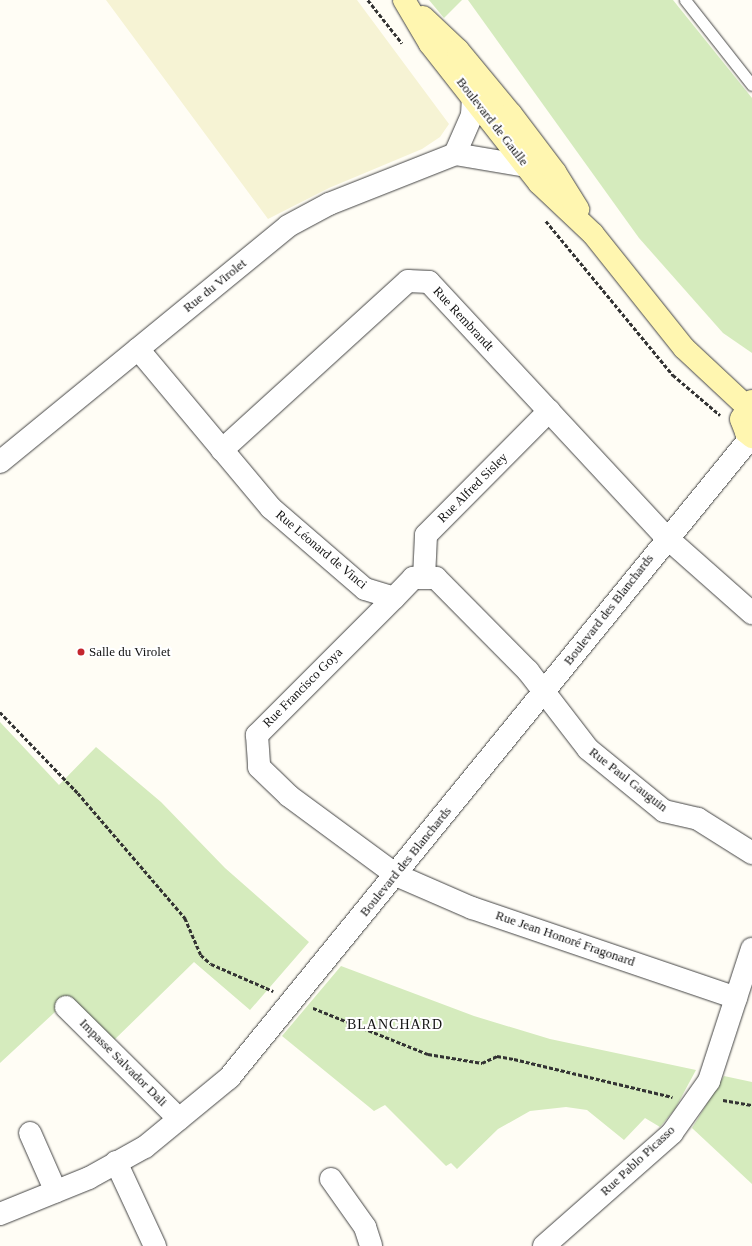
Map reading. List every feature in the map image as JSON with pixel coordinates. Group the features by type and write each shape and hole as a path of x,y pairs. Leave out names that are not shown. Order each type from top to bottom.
{"main road":[{"name":"Boulevard de Gaulle","path":"404,0 430,44 526,166 593,234 684,348 749,404"},
{"name":"Boulevard de Gaulle","path":"404,0 458,50 511,114 556,172 593,234"},
{"path":"749,404 741,419 751,437"}],"street":[{"path":"473,98 470,122 455,154 526,166"},
{"name":"Rue du Virolet","path":"0,462 288,226 329,204 455,154"},
{"name":"Rue Rembrandt","path":"222,450 408,281 429,282 666,537 752,613"},
{"name":"Rue Léonard de Vinci","path":"138,348 271,508 364,589 394,598"},
{"name":"Rue Alfred Sisley","path":"424,578 426,535 549,411"},
{"name":"Boulevard des Blanchards","path":"0,1214 56,1192 145,1147 229,1078 396,875 666,537 751,437"},
{"path":"394,598 413,578 436,578 528,671 542,694"},
{"name":"Rue Francisco Goya","path":"394,598 257,735 259,767 290,796 396,875"},
{"name":"Rue Paul Gauguin","path":"542,694 588,749 664,811 698,819 752,853"},
{"name":"Rue Jean Honoré Fragonard","path":"396,875 472,908 736,998"},
{"name":"Rue Pablo Picasso","path":"544,1246 672,1133 709,1081 752,949"},
{"name":"Impasse Salvador Dali","path":"66,1007 179,1119"},
{"path":"30,1133 56,1192"},
{"path":"116,1162 155,1246"},
{"path":"331,1179 365,1227 371,1246"}],"lane":[{"path":"685,0 752,85"}],"path":[{"path":"368,0 406,47"},
{"path":"542,216 673,375 724,418"}],"shaded area":[{"path":"106,0 357,0 449,124 440,137 422,149 329,188 268,219"}],"green space":[{"path":"429,0 462,0 444,18"},
{"path":"468,0 673,0 752,98 752,353 723,333 639,238"},
{"path":"0,722 59,785 96,747 161,802 225,868 309,942 250,1010 194,962 111,1043 69,999 0,1063"},
{"path":"341,966 474,1016 550,1039 696,1070 675,1109 660,1127 645,1118 624,1140 587,1110 566,1107 530,1111 498,1129 457,1169 451,1163 446,1166 385,1105 374,1111 282,1036"},
{"path":"724,1076 752,1082 752,1184 692,1128"}],"place":[{"name":"Salle du Virolet","path":"81,652"}],"district":[{"name":"BLANCHARD","path":"395,1025"}]}
